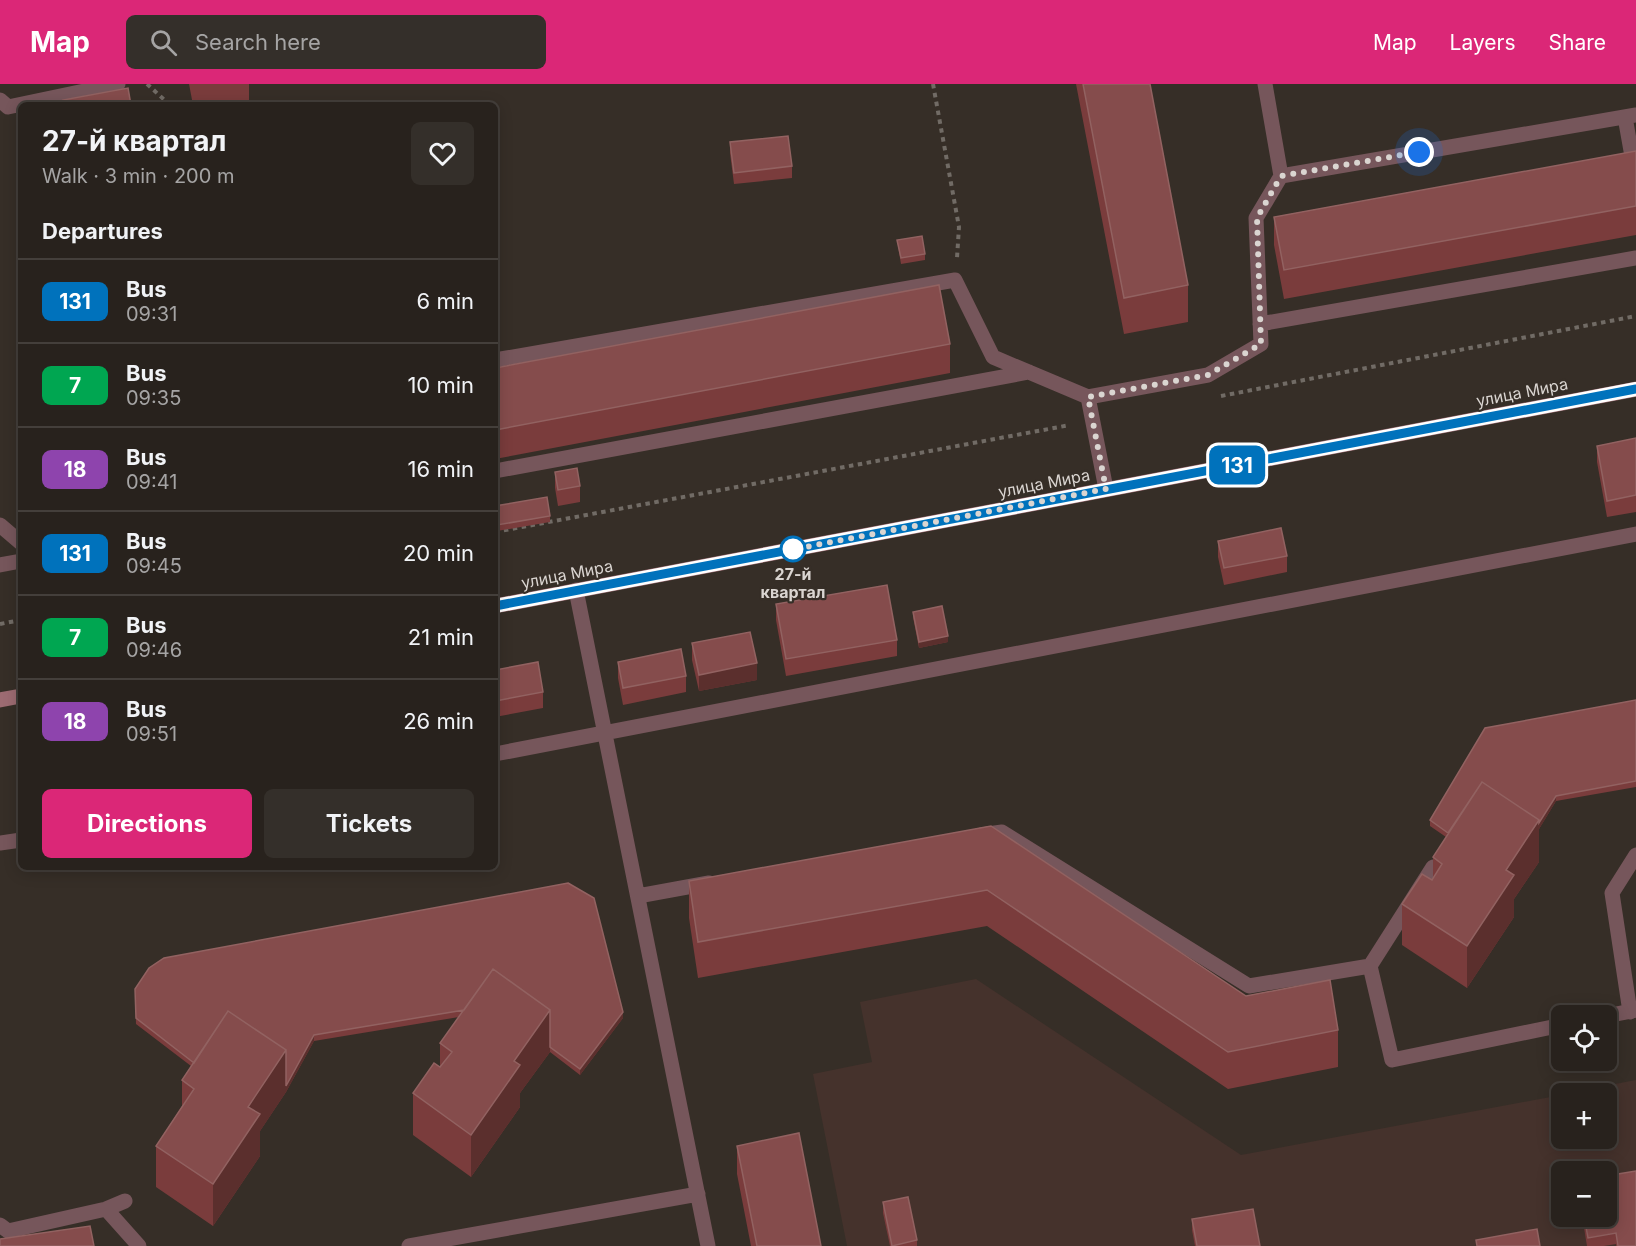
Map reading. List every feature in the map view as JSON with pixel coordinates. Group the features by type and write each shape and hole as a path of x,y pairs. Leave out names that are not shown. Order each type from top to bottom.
{"main road":[{"name":"улица Мира","path":"498,605 1636,389"},
{"path":"0,700 18,697"}],"lane":[{"path":"32,102 118,84"},
{"path":"498,360 597,349 955,280 993,357 1088,397 1208,375 1261,344 1257,218 1281,176 1265,84"},
{"path":"0,100 8,107 18,105"},
{"path":"1281,176 1630,116 1636,180"},
{"path":"1260,324 1636,258"},
{"path":"498,470 613,443 1029,372"},
{"path":"1088,397 1106,489"},
{"path":"0,525 18,540"},
{"path":"498,753 1636,534"},
{"path":"0,565 18,562"},
{"path":"576,590 708,1246"},
{"path":"967,838 1002,832 1248,986 1370,966"},
{"path":"0,843 18,840"},
{"path":"1617,1014 1633,1011 1611,893 1636,855"},
{"path":"1433,867 1370,966 1392,1060 1551,1027"},
{"path":"638,896 720,881"},
{"path":"409,1246 698,1194"},
{"path":"0,1225 8,1230 106,1209 125,1201"},
{"path":"106,1209 139,1246"}],"path":[{"path":"147,84 167,102"},
{"path":"933,84 959,227 955,280"},
{"path":"1220,396 1636,316"},
{"path":"498,531 1093,421"},
{"path":"0,624 18,621"}],"shaded area":[{"path":"976,979 1241,1155 1551,1097 1551,1149 1617,1149 1617,1084 1636,1080 1636,1246 847,1246 813,1074 872,1062 860,1002"}],"building":[{"path":"1083,84 1150,84 1188,285 1124,298"},
{"path":"128,88 130,102 63,102 63,100"},
{"path":"788,136 792,166 734,173 730,142"},
{"path":"1636,151 1636,206 1284,270 1274,217"},
{"path":"922,236 925,254 901,258 897,240"},
{"path":"939,285 950,344 498,429 498,367"},
{"path":"1636,438 1636,495 1607,501 1597,446"},
{"path":"577,468 580,486 558,490 555,472"},
{"path":"547,497 550,516 498,525 498,505"},
{"path":"1281,528 1287,556 1224,568 1218,541"},
{"path":"887,585 897,640 786,659 776,604"},
{"path":"942,606 948,636 919,642 913,612"},
{"path":"750,632 757,663 699,675 692,643"},
{"path":"681,649 686,676 623,688 618,662"},
{"path":"538,662 543,692 498,700 498,669"},
{"path":"1636,700 1636,781 1556,796 1539,823 1539,820 1482,782 1448,833 1430,820 1485,728"},
{"path":"1482,782 1539,820 1506,870 1514,875 1467,946 1402,904 1422,874 1432,880 1442,864 1433,857"},
{"path":"991,826 1246,996 1330,980 1338,1030 1228,1052 987,890 698,942 689,881"},
{"path":"568,883 594,898 623,1012 580,1069 550,1047 550,1010 493,969 464,1010 314,1035 286,1086 286,1050 228,1011 194,1063 136,1018 135,989 149,968 164,958"},
{"path":"493,969 550,1010 514,1061 520,1065 471,1135 413,1093 434,1063 440,1067 452,1052 440,1043"},
{"path":"228,1011 286,1050 248,1107 260,1114 213,1184 156,1146 194,1089 182,1080"},
{"path":"799,1133 821,1246 757,1246 737,1146"},
{"path":"1636,1171 1636,1246 1618,1246 1616,1233 1588,1238 1586,1227 1617,1227 1617,1174"},
{"path":"908,1197 917,1240 892,1246 883,1202"},
{"path":"1253,1209 1260,1246 1197,1246 1192,1219"},
{"path":"90,1226 94,1246 0,1246 0,1239"},
{"path":"1537,1229 1540,1246 1477,1246 1476,1240"}],"bus line":[{"name":"131","path":"498,605 1636,389"}],"place":[{"name":"27-й квартал","path":"793,549"}],"route":[{"path":"793,549 785,551 1106,489 1088,397 1208,375 1261,344 1257,218 1281,176 1419,152"}]}
